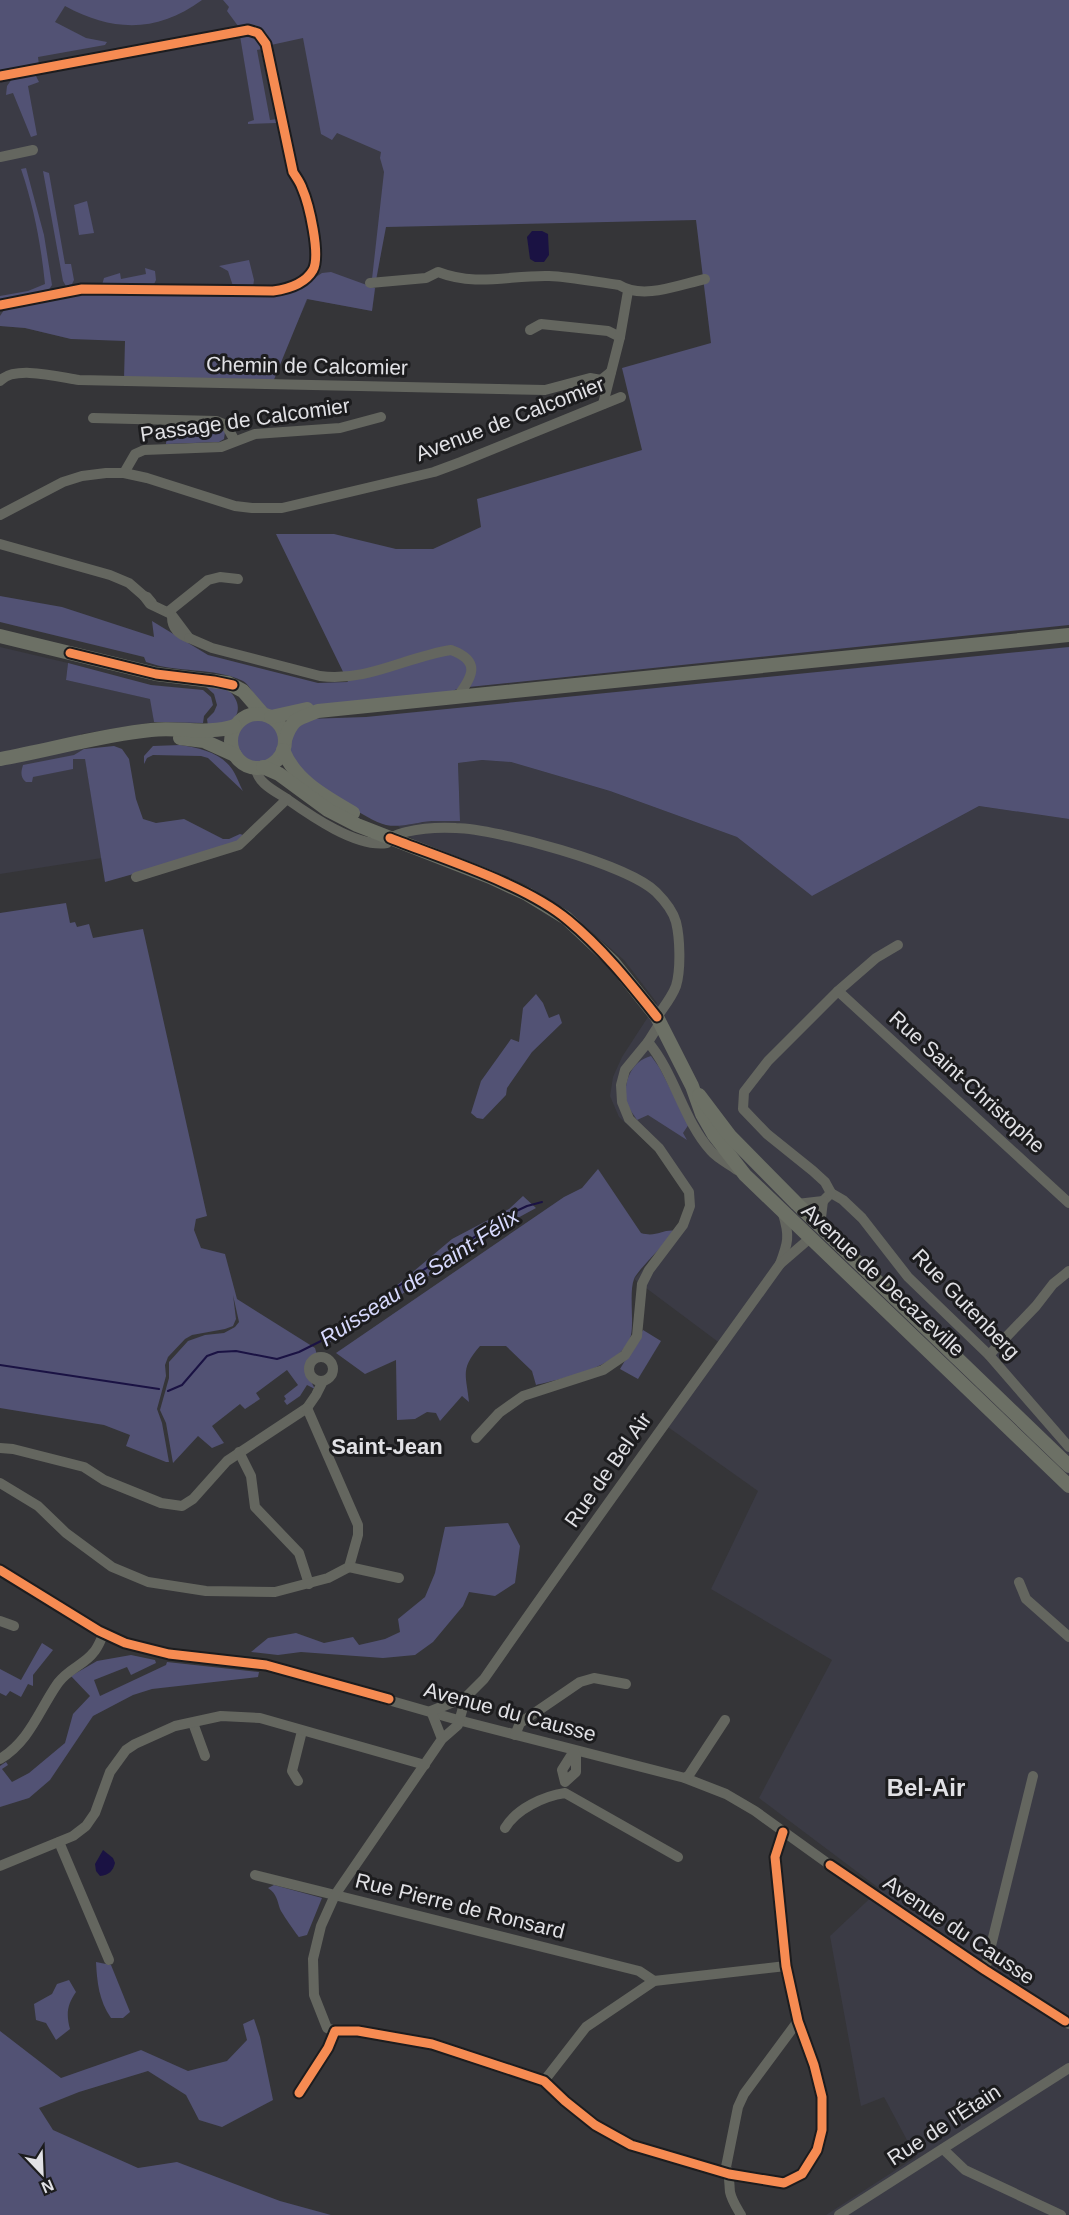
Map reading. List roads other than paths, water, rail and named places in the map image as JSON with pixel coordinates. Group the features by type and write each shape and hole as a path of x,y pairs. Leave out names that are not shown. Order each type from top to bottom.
{"main road":[{"path":"0,759 153,730 213,731 238,723 252,714 318,711 1069,635"},
{"path":"0,636 156,674 232,685 243,691 281,727 284,745"},
{"path":"232,685 239,697 238,723 231,741 235,755"},
{"path":"103,739 165,736 194,739 235,755 245,765 259,767 275,761 284,745 289,726 297,718 318,711"},
{"name":"Avenue de Decazeville","path":"284,745 297,775 390,838"},
{"name":"Avenue de Decazeville","path":"259,767 279,774 328,810 357,825 527,894 566,918 613,962 658,1020 692,1086 702,1114 714,1135 745,1175 809,1239 1069,1486"},
{"name":"Avenue de Decazeville","path":"692,1086 730,1136 1069,1466"}],"street":[{"path":"0,305 82,289 273,291 294,286 312,272 316,261 310,219 303,189 293,172 263,37 254,30 248,30 144,49"},
{"path":"0,76 126,52"},
{"path":"0,157 33,150"},
{"path":"370,283 426,278 438,272 455,279 494,281 549,276 619,285 628,291 643,292 705,279"},
{"path":"603,404 620,337 628,291"},
{"path":"530,330 541,324 608,332 620,337"},
{"name":"Chemin de Calcomier","path":"0,381 4,377 19,372 79,380 545,390 590,378 601,380 611,372"},
{"name":"Avenue de Calcomier","path":"0,515 63,482 82,476 124,473 167,483 235,506 282,508 434,472 621,397"},
{"name":"Passage de Calcomier","path":"124,473 135,454 144,450 221,447 255,434 340,428 381,417"},
{"path":"93,418 216,421 226,425 235,441"},
{"path":"0,544 110,575 129,583 170,615 180,635 212,648 320,676 361,676 451,650 466,658 472,670 471,679 458,696"},
{"path":"170,615 208,580 220,577 238,579"},
{"path":"259,767 256,774 264,783 315,819 345,834 378,844 387,843 390,838 422,829 457,828 568,851 636,878 654,890 667,905 676,921 679,961 676,986 648,1042 625,1070 621,1085 622,1102 629,1119 658,1148 688,1192 690,1206 683,1225 649,1270 642,1284 637,1336 626,1355 603,1370 523,1396 499,1413 476,1438"},
{"path":"136,877 239,845 287,799"},
{"path":"838,991 867,965 898,945"},
{"name":"Rue Gutenberg","path":"838,991 768,1061 744,1092 743,1109 767,1134 825,1182 827,1197 843,1200 862,1218 908,1277 989,1355 1069,1447"},
{"name":"Rue Saint-Christophe","path":"838,991 1069,1200"},
{"path":"648,1042 711,1152 745,1175"},
{"path":"797,1203 827,1197 820,1226"},
{"name":"Rue de Bel Air","path":"780,1264 788,1242 788,1230 783,1214"},
{"name":"Rue de Bel Air","path":"431,1712 466,1697 484,1679 638,1458 780,1264 809,1239"},
{"path":"989,1355 1036,1306 1053,1284 1069,1271"},
{"path":"0,1448 13,1449 84,1467 104,1480 170,1505 182,1506 193,1499 227,1461 307,1408 323,1381"},
{"path":"307,1408 358,1525 358,1535 350,1567"},
{"path":"239,1452 251,1476 255,1508 299,1553 309,1584"},
{"path":"0,1483 38,1506 66,1533 112,1568 148,1582 206,1591 275,1592 328,1578 350,1567 399,1578"},
{"name":"Avenue du Causse","path":"0,1570 104,1633 125,1643 169,1654 266,1665 458,1720 685,1778 726,1794 755,1811 822,1857 830,1865 1069,2024"},
{"path":"1018,1582 1026,1599 1069,1637"},
{"path":"0,1621 14,1626"},
{"path":"0,1759 29,1734 59,1681 93,1653 104,1633"},
{"path":"515,1735 520,1723 580,1682 594,1678 626,1684"},
{"name":"Rue de Bel Air","path":"458,1720 466,1697"},
{"path":"431,1712 442,1739"},
{"path":"0,1866 73,1836 86,1826 95,1813 110,1772 126,1750 175,1726 221,1716 260,1718 302,1731 330,1736 425,1765"},
{"path":"458,1720 458,1725 442,1739 334,1895 321,1926 313,1959 314,1995 327,2028 432,2044 544,2081 595,2125 631,2145 729,2174 784,2183 802,2174 817,2150 822,2130 822,2097 814,2065 798,2021 786,1966 775,1857 783,1832"},
{"path":"685,1778 725,1720"},
{"path":"193,1723 205,1756"},
{"path":"298,1781 292,1771 302,1731"},
{"path":"574,1751 562,1770 565,1787 678,1857"},
{"path":"985,1970 1033,1776"},
{"path":"505,1828 511,1817 565,1787"},
{"path":"59,1842 109,1960"},
{"name":"Rue Pierre de Ronsard","path":"255,1875 639,1971 654,1981"},
{"path":"544,2081 586,2027 654,1981 786,1966"},
{"path":"741,2215 733,2203 726,2167 738,2107 744,2094 798,2021"},
{"path":"299,2093 328,2048 335,2031"},
{"name":"Rue de l'Étain","path":"839,2215 1069,2068"},
{"path":"943,2149 965,2170 1061,2215"}],"waterway":[{"name":"Ruisseau de Saint-Félix","path":"168,1391 182,1385 207,1356 218,1352 236,1351 277,1359 299,1352 321,1341 383,1296 510,1214 542,1202"},
{"name":"Ruisseau de Saint-Félix","path":"0,1365 159,1389"}],"tunnel":[{"path":"126,52 144,49"}],"district":[{"name":"Saint-Jean","path":"387,1446"},
{"name":"Bel-Air","path":"926,1788"}]}
